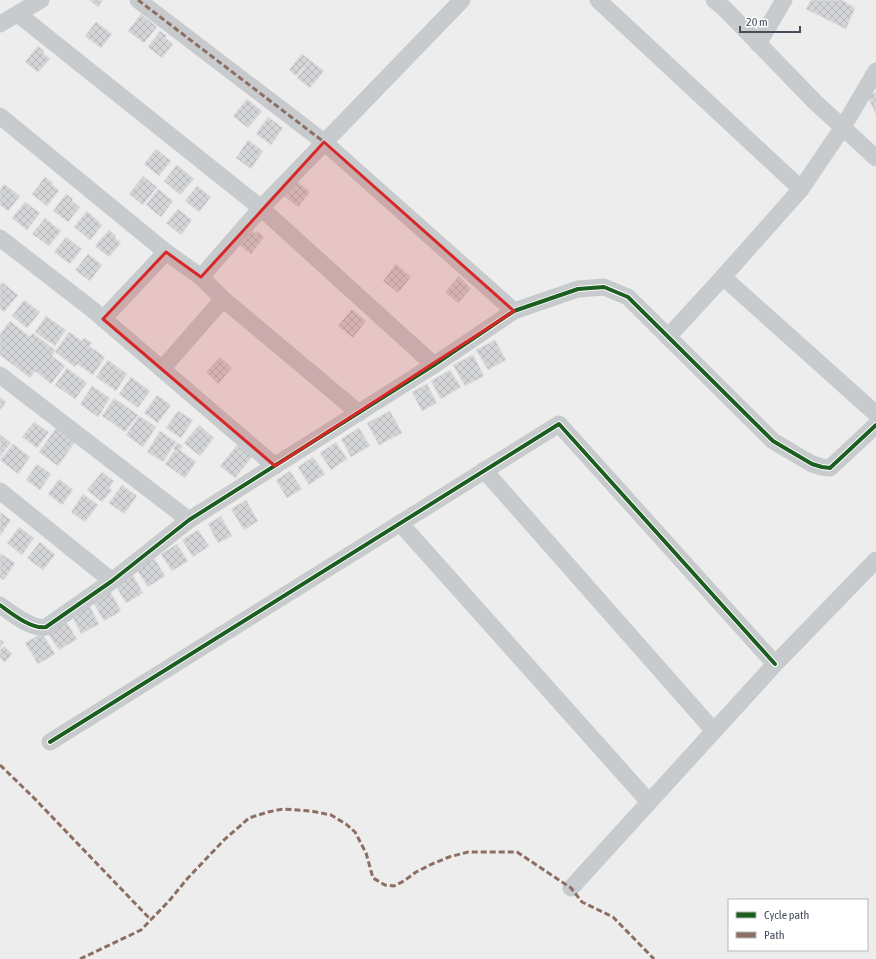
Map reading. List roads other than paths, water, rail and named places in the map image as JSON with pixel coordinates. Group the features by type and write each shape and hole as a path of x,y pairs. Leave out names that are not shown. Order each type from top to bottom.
{"street":[{"path":"0,24 41,0"},
{"path":"138,0 324,142 514,311"},
{"path":"201,277 261,208 462,0"},
{"path":"598,0 801,189"},
{"path":"714,0 815,102 876,158"},
{"path":"758,44 784,0"},
{"path":"18,14 261,208 434,365"},
{"path":"668,337 801,189 843,127 876,71"},
{"path":"0,116 166,252 201,277 223,299 359,413"},
{"path":"0,238 103,319 276,466"},
{"path":"103,319 166,252"},
{"path":"723,277 876,414"},
{"path":"0,605 25,622 42,628 46,627 87,599 189,520 434,365 514,311 578,289 604,287 628,297 773,441 812,464 822,468 830,468 876,425"},
{"path":"162,369 223,299"},
{"path":"0,375 189,520"},
{"path":"50,742 559,424 775,664"},
{"path":"484,470 714,731"},
{"path":"0,491 112,580"},
{"path":"400,523 649,802"},
{"path":"571,888 775,664 876,560"}]}
